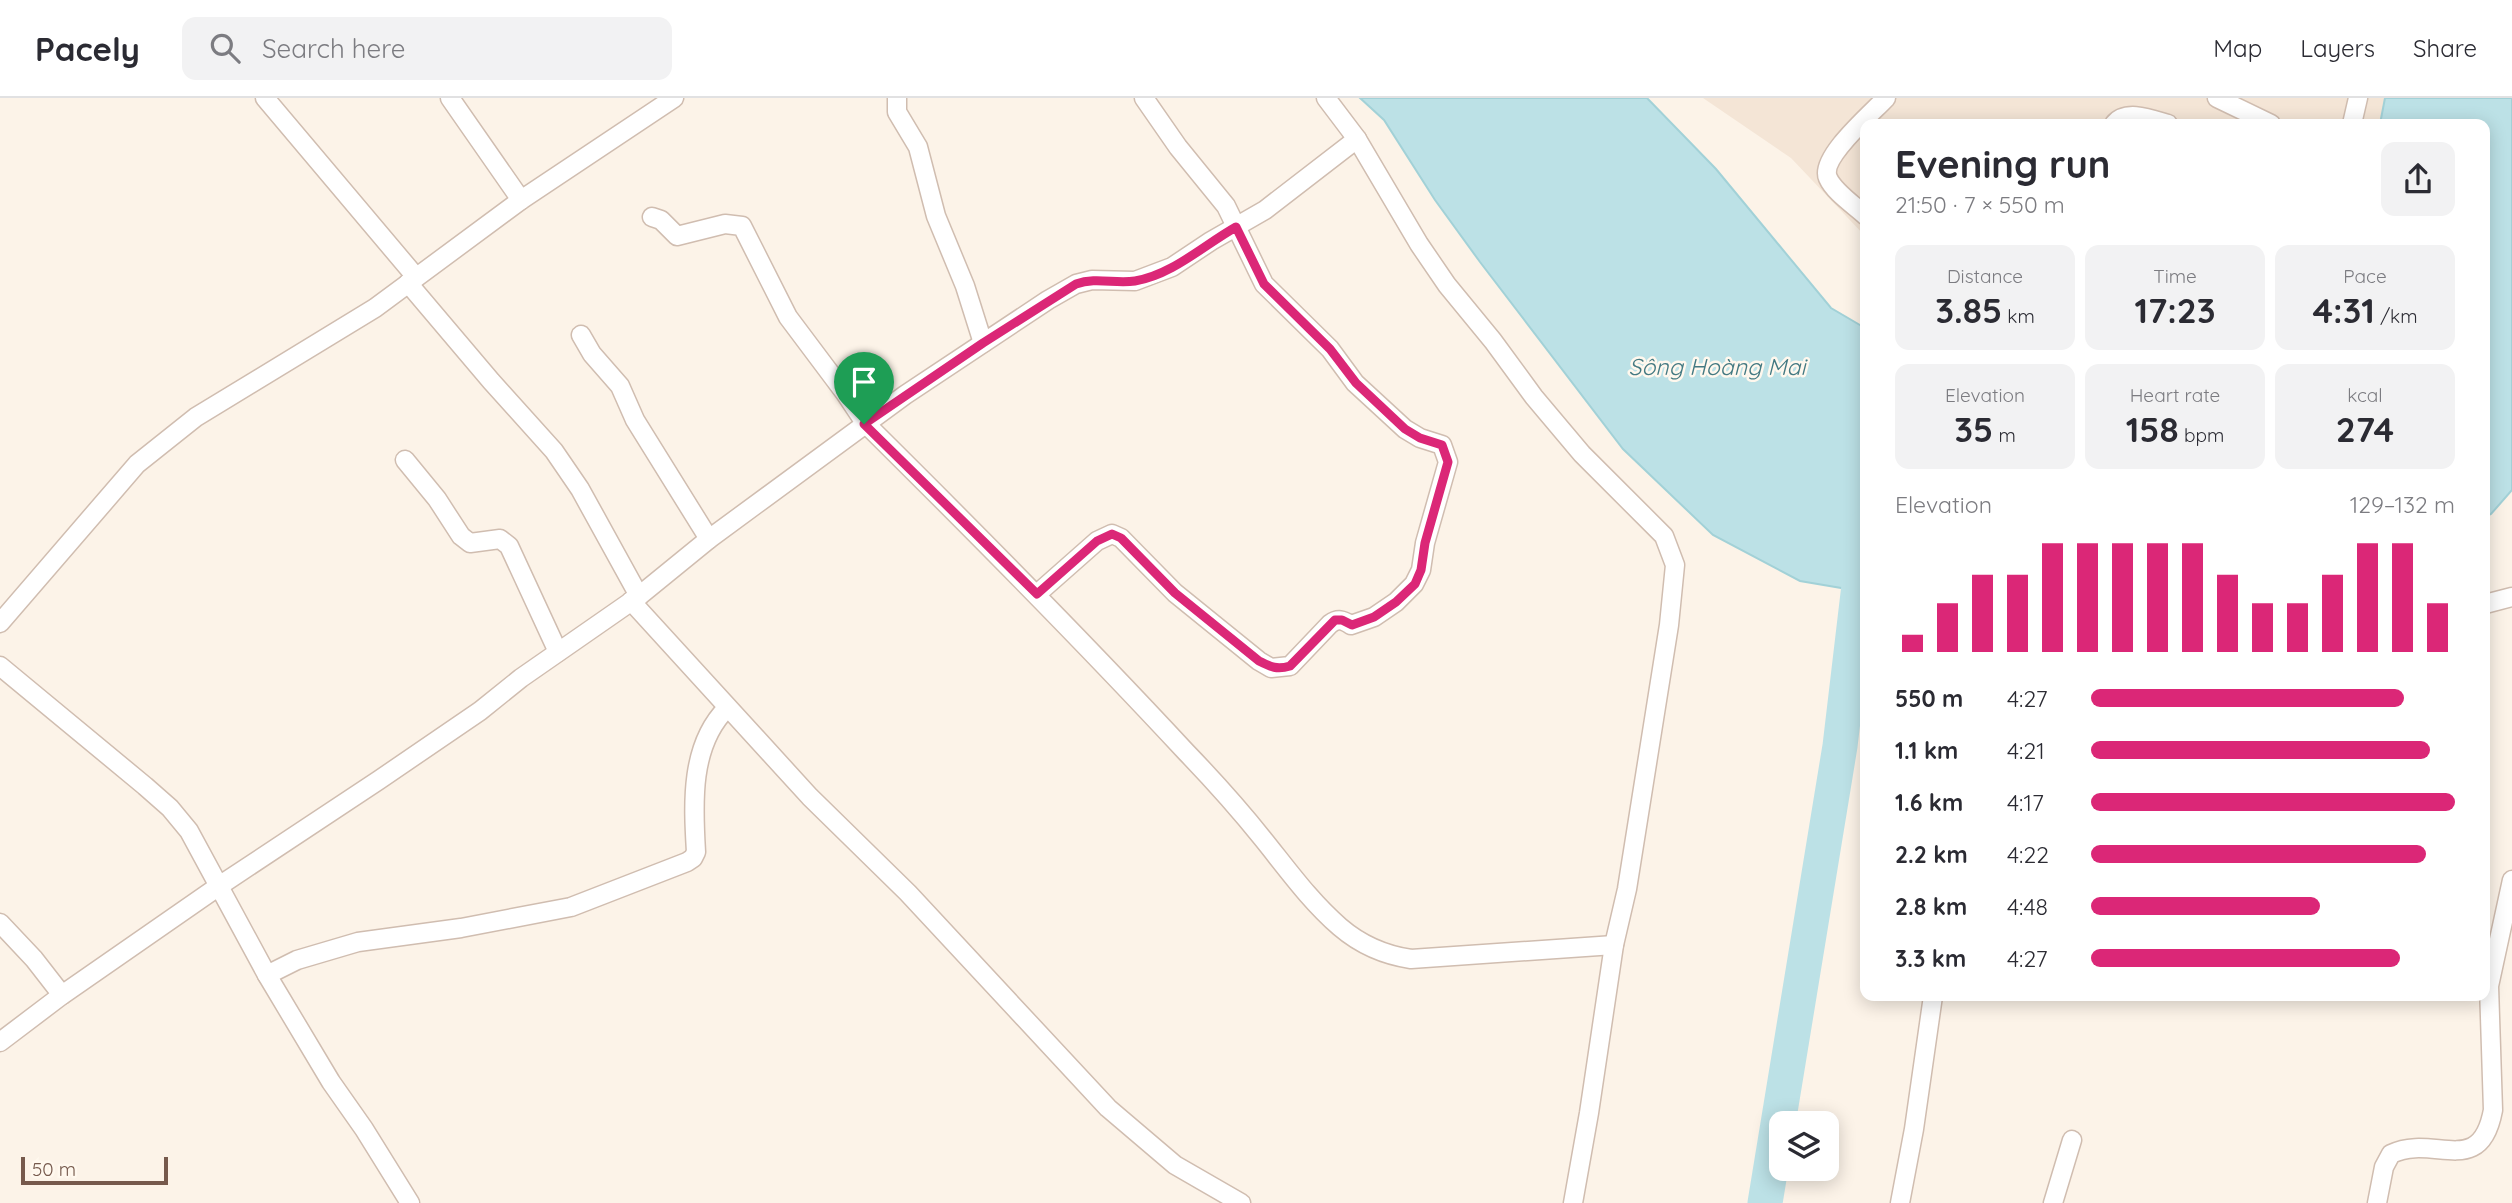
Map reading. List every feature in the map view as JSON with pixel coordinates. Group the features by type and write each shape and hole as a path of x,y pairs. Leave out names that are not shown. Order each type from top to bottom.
{"street":[{"path":"265,98 567,468 635,599 727,708 810,797 908,893 1108,1108 1175,1164 1241,1203"},
{"path":"450,98 521,200"},
{"path":"0,623 137,464 196,417 364,315 521,200 674,98"},
{"path":"897,98 897,112 918,147 936,216 965,286 983,343"},
{"path":"1037,594 1097,541 1112,534 1121,538 1175,593 1259,661 1271,668 1290,666 1335,620 1352,625 1374,617 1396,602 1415,584 1421,570 1425,543 1448,462 1446,451 1438,443 1420,438 1405,429 1356,383 1330,349 1264,284 1218,194 1178,147 1144,98"},
{"path":"1326,98 1357,139 1419,244 1447,285 1582,454 1664,536 1675,565 1627,889 1614,944 1590,1113 1573,1203"},
{"path":"1866,119 1886,98"},
{"path":"2217,98 2261,119"},
{"path":"2353,119 2358,98"},
{"path":"2120,119 2127,116 2142,119"},
{"path":"1860,125 1835,151 1826,166 1826,175 1831,184 1860,211"},
{"path":"0,1042 62,995 219,886 435,743 635,599 709,539 864,424 983,343 1076,284 1092,280 1135,281 1159,273 1265,210 1357,139"},
{"path":"652,217 661,220 677,236 725,224 741,226 788,317 845,393 864,424 1037,594 1189,754 1262,838 1293,880 1340,927 1373,949 1390,956 1411,959 1614,944"},
{"path":"581,335 592,354 620,386 635,420 709,539"},
{"path":"405,460 461,536 470,542 500,539 509,546 558,653"},
{"path":"2490,603 2512,597"},
{"path":"0,666 170,808 198,846 267,975 331,1082 410,1203"},
{"path":"267,975 297,960 358,942 461,928 570,907 687,862 696,852 693,808 705,737 715,720 727,708"},
{"path":"2490,981 2512,880"},
{"path":"0,923 34,959 62,995"},
{"path":"1900,1203 1914,1129 1932,1001"},
{"path":"2377,1203 2384,1167 2391,1154 2415,1147 2455,1151 2470,1149 2483,1140 2490,1128 2493,1111 2489,1001"},
{"path":"2053,1203 2072,1140"}],"shaded area":[{"path":"1703,98 2385,98 2381,119 1860,119 1860,231 1791,158"}],"water":[{"name":"Sông Hoàng Mai","path":"1360,98 1647,98 1716,169 1831,308 1860,325 1860,591 1800,581 1713,535 1623,449 1480,262 1435,200 1384,120"},
{"path":"2385,98 2512,98 2512,490 2490,514 2490,119 2381,119"}],"waterway":[{"path":"1765,1203 1840,746 1860,577"}],"route":[{"path":"1236,227 1264,284 1277,299 1330,349 1356,383 1405,429 1420,438 1442,445 1448,462 1425,543 1421,570 1415,584 1396,602 1374,617 1352,625 1335,620 1305,653 1290,666 1280,669 1271,668 1259,661 1175,593 1121,538 1112,534 1097,541 1037,594 864,424 1076,284 1107,279 1135,281 1159,273 1236,227"}]}
